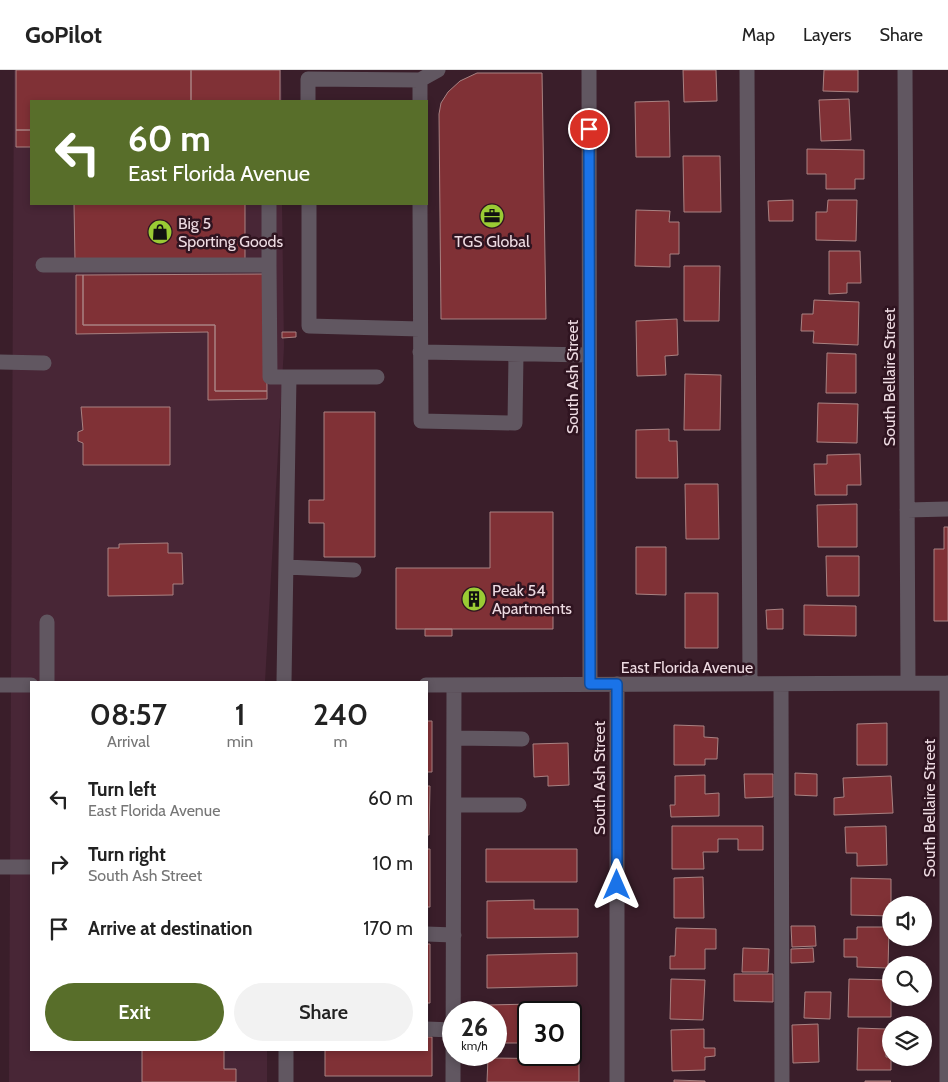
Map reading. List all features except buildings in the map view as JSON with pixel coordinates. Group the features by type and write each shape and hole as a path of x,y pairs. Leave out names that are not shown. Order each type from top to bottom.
{"street":[{"path":"308,100 308,79 420,80 438,70"},
{"name":"South Ash Street","path":"589,70 590,684"},
{"path":"747,70 750,684"},
{"name":"South Bellaire Street","path":"905,70 908,683"},
{"path":"420,80 420,100"},
{"path":"269,205 270,377 377,378"},
{"path":"308,205 309,326 420,329"},
{"path":"420,205 421,421 516,423 516,354"},
{"path":"43,265 269,265"},
{"path":"420,352 589,355"},
{"path":"0,362 44,363"},
{"path":"284,681 289,378"},
{"path":"907,510 948,509"},
{"path":"286,567 354,570"},
{"path":"47,622 47,681"},
{"name":"East Florida Avenue","path":"428,685 947,683"},
{"name":"South Bellaire Street","path":"947,683 947,1082"},
{"name":"South Ash Street","path":"617,684 617,1082"},
{"path":"781,684 782,1082"},
{"path":"0,685 30,685"},
{"path":"453,1001 454,685"},
{"path":"454,738 522,739"},
{"path":"454,805 520,805"},
{"path":"0,867 30,867"},
{"path":"428,934 454,935"},
{"path":"428,1030 442,1030"},
{"path":"286,1051 286,1082"},
{"path":"453,1066 453,1082"}],"shaded area":[{"path":"14,70 281,70 282,100 30,100 30,205 282,205 284,347 265,681 30,681 30,1051 267,1051 267,1082 9,1082"}],"place":[{"name":"TGS Global","path":"492,216"},
{"name":"Big 5 Sporting Goods","path":"160,232"},
{"name":"Peak 54 Apartments","path":"474,599"}],"route":[{"path":"589,129 590,684 617,684 617,885"}]}
